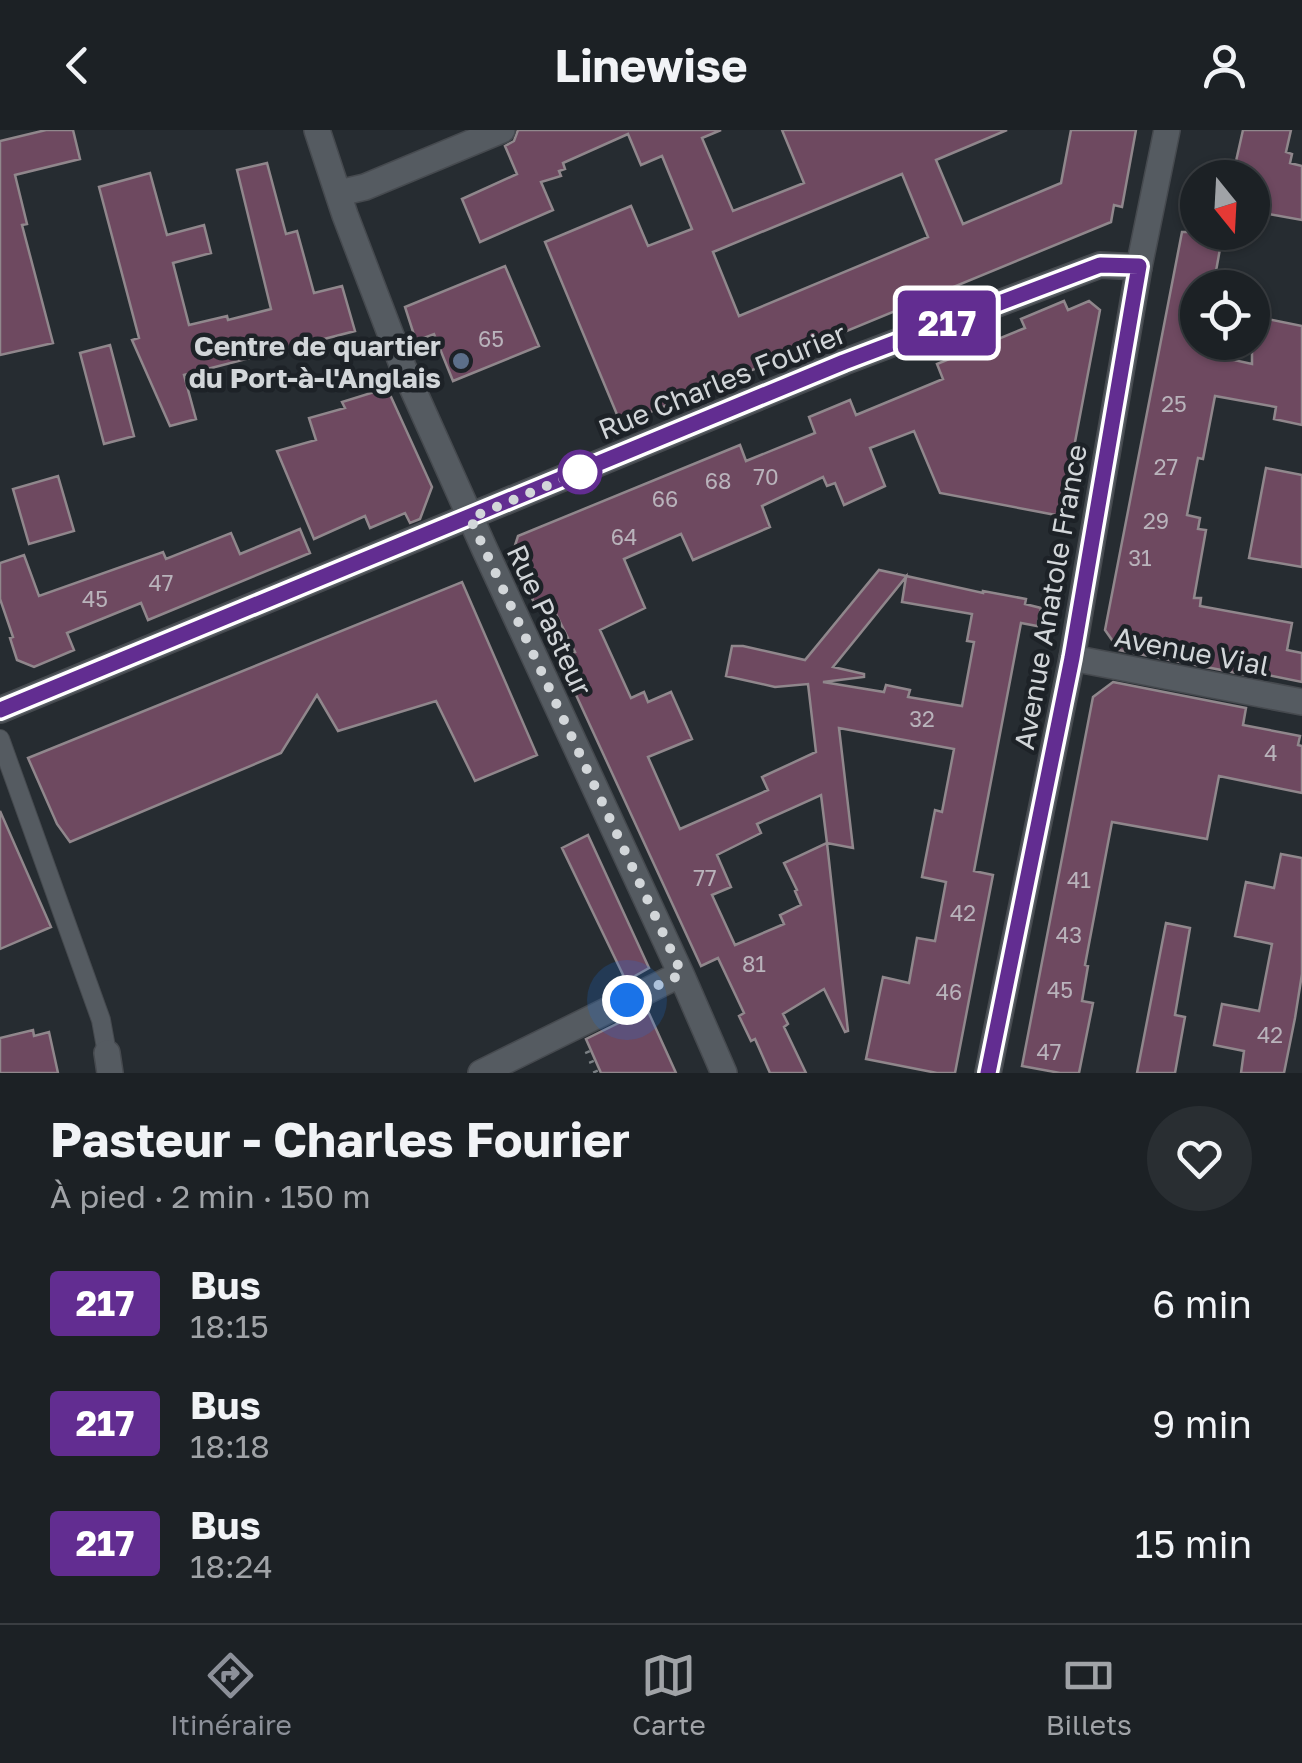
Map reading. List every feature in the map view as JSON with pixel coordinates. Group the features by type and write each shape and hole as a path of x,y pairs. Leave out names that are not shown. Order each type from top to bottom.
{"street":[{"name":"Rue Pasteur","path":"318,130 344,215 398,356 724,1073"},
{"path":"338,193 365,188 502,130"},
{"name":"Avenue Anatole France","path":"988,1073 1072,658 1139,266 1167,130"},
{"name":"Rue Charles Fourier","path":"1,706 470,518 844,362 1100,265 1139,266"},
{"name":"Avenue Vial","path":"1072,658 1302,702"},
{"path":"0,739 101,1020 109,1063"},
{"path":"481,1073 682,974"}],"path":[{"path":"576,1053 586,1048 596,1073"}],"building":[{"path":"46,130 73,130 80,159 15,175 27,224 22,225 53,343 0,355 0,141"},
{"path":"518,130 721,130 702,138 733,211 804,183 782,130 1007,130 936,160 963,224 1061,183 1071,130 1136,130 1122,207 1114,205 1111,222 621,424 545,242 631,206 648,246 692,229 662,156 641,165 628,134 563,163 561,176 541,182 553,210 480,242 462,199 517,174 505,146 514,141","holes":["902,174 928,237 739,316 713,252"]},
{"path":"1243,130 1291,130 1286,152 1292,154 1290,163 1302,166 1302,220 1270,214 1270,160 1236,160"},
{"path":"267,163 286,234 297,231 314,293 342,286 355,331 184,375 196,419 170,426 132,340 139,338 99,187 150,173 167,235 204,225 211,253 173,263 189,325 227,316 228,320 271,309 237,170"},
{"path":"1180,242 1180,250 1220,250 1216,270 1180,270 1180,360 1252,364 1252,360 1270,360 1270,320 1302,326 1302,425 1274,419 1276,407 1215,396 1187,515 1200,518 1198,529 1206,530 1194,598 1201,598 1200,606 1292,623 1287,650 1302,653 1302,682 1119,650 1105,630"},
{"path":"505,266 539,346 453,381 434,334 416,341 405,307"},
{"path":"1064,301 1068,310 1089,301 1100,310 1061,516 940,493 914,431 870,448 885,486 844,505 835,483 827,486 823,477 762,506 770,527 693,560 681,534 624,559 645,608 600,630 631,698 644,692 648,702 671,692 692,739 648,757 680,829 768,790 762,777 816,752 808,684 775,687 726,676 732,646 805,660 879,570 1026,599 1025,604 1041,608 1037,626 1021,623 974,871 993,875 955,1073 866,1059 883,977 909,983 917,938 935,941 946,882 922,877 935,810 942,812 954,749 839,728 853,848 827,843 848,1031 845,1032 824,989 783,1014 788,1024 784,1027 806,1073 770,1073 755,1039 751,1041 739,1016 744,1013 718,958 701,966 559,658 575,652 550,602 537,609 512,555 518,536 740,445 746,461 815,433 809,417 850,400 856,415 943,379 937,364 1025,328 1021,319","holes":["906,577 902,602 972,614 967,641 974,642 962,706 908,697 910,690 886,685 884,692 823,682 864,677 833,667","821,795 827,843 784,863 801,905 780,915 784,924 735,945 712,895 731,887 717,855 761,833 757,824"]},
{"path":"110,345 134,436 104,444 80,353"},
{"path":"387,388 432,487 420,519 410,523 405,513 370,528 365,516 314,539 277,451 316,440 309,418 345,408 342,402"},
{"path":"1266,468 1302,475 1302,567 1249,558"},
{"path":"58,476 74,531 29,544 13,489"},
{"path":"300,529 310,553 148,620 141,603 67,633 74,650 34,667 17,660 0,599 0,563 24,555 39,596 163,552 166,559 231,533 240,554"},
{"path":"462,582 537,755 475,781 436,701 338,731 317,695 281,753 70,842 57,824 28,758"},
{"path":"1113,682 1246,708 1243,725 1300,736 1302,793 1219,776 1207,839 1112,822 1085,965 1088,966 1082,1001 1093,1003 1079,1073 1022,1066 1093,697"},
{"path":"0,811 51,927 0,949"},
{"path":"588,835 649,968 626,981 562,848"},
{"path":"1281,854 1302,858 1302,974 1295,1018 1284,1073 1241,1073 1244,1051 1214,1045 1222,1004 1259,1011 1272,944 1235,936 1246,882 1274,888"},
{"path":"1166,923 1190,928 1175,1015 1185,1017 1175,1073 1137,1073"},
{"path":"647,1009 676,1073 601,1073 586,1039"},
{"path":"33,1030 34,1036 49,1032 58,1073 0,1073 0,1038"}],"bus line":[{"name":"217","path":"0,710 844,362 1100,265 1139,266 1072,658 988,1073"}],"place":[{"name":"Centre de quartier du Port-à-l'Anglais","path":"461,361"}],"route":[{"path":"580,472 470,518 682,974 627,1000"}]}
